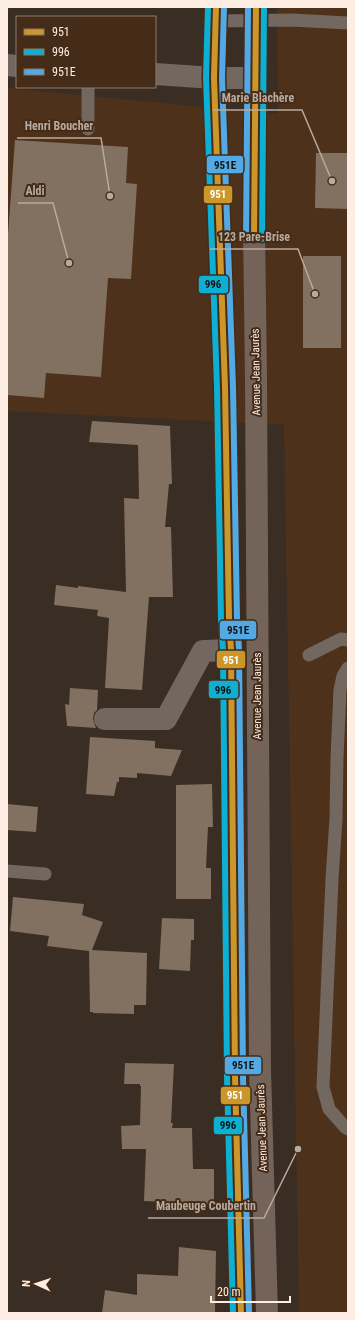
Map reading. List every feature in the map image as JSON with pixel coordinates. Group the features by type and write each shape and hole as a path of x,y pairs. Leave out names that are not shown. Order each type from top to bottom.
{"main road":[{"path":"216,14 214,78 225,386 229,619 231,650 235,1076 241,1313"},
{"name":"Avenue Jean Jaurès","path":"256,14 254,228 260,1070 267,1313"}],"street":[{"path":"156,74 214,78 255,78"},
{"path":"105,719 166,719 203,651 231,650"}],"lane":[{"path":"216,14 256,14 292,20 348,23"},
{"path":"88,88 88,129"},
{"path":"308,655 341,639 348,640"},
{"path":"348,668 343,676 340,690 336,819 323,1087 329,1110 348,1129"},
{"path":"7,871 45,874"}],"shaded area":[{"path":"277,7 348,7 348,1313 299,1313 284,425 7,411 7,88 278,114"}],"building":[{"path":"15,140 128,147 126,183 137,184 131,279 108,278 101,377 46,373 44,398 7,395 7,248"},
{"path":"316,153 348,153 348,209 315,208"},
{"path":"303,256 341,256 341,348 303,348"},
{"path":"92,421 170,426 172,484 169,484 165,527 171,527 173,597 149,597 142,690 105,688 109,618 97,616 98,610 54,605 56,585 126,592 124,498 139,499 138,445 89,442"},
{"path":"70,688 98,690 97,710 94,713 93,719 96,728 67,726 65,704 69,705"},
{"path":"90,737 155,741 155,748 182,750 171,776 137,773 137,778 119,777 119,782 117,782 114,796 86,794"},
{"path":"212,784 213,827 208,827 206,868 211,868 211,899 176,899 176,785"},
{"path":"7,804 38,807 36,832 7,830"},
{"path":"13,897 84,904 82,915 103,922 92,950 147,953 146,1005 134,1005 134,1014 90,1012 89,951 47,946 49,936 10,931"},
{"path":"162,918 194,919 194,940 191,940 190,971 159,969"},
{"path":"125,1063 174,1064 172,1128 192,1128 193,1169 214,1169 214,1204 165,1204 165,1202 144,1201 146,1149 122,1149 121,1126 140,1125 141,1086 140,1084 124,1084"},
{"path":"179,1247 216,1251 215,1313 102,1313 105,1290 137,1295 137,1274 178,1276"}],"transit line":[{"name":"996","path":"208,7 206,78 217,387 221,619 223,650 227,1076 233,1313"},
{"name":"951","path":"216,7 214,78 225,387 229,619 231,650 235,1076 241,1313"},
{"name":"951E","path":"224,7 222,78 233,387 237,619 239,650 243,1076 249,1313"},
{"name":"951E","path":"246,239 248,7"},
{"name":"951","path":"254,239 256,7"},
{"name":"996","path":"262,239 264,7"}],"place":[{"name":"Marie Blachère","path":"332,181"},
{"name":"Henri Boucher","path":"110,196"},
{"name":"Aldi","path":"69,263"},
{"name":"123 Pare-Brise","path":"315,294"},
{"name":"Maubeuge Coubertin","path":"298,1149"}]}
